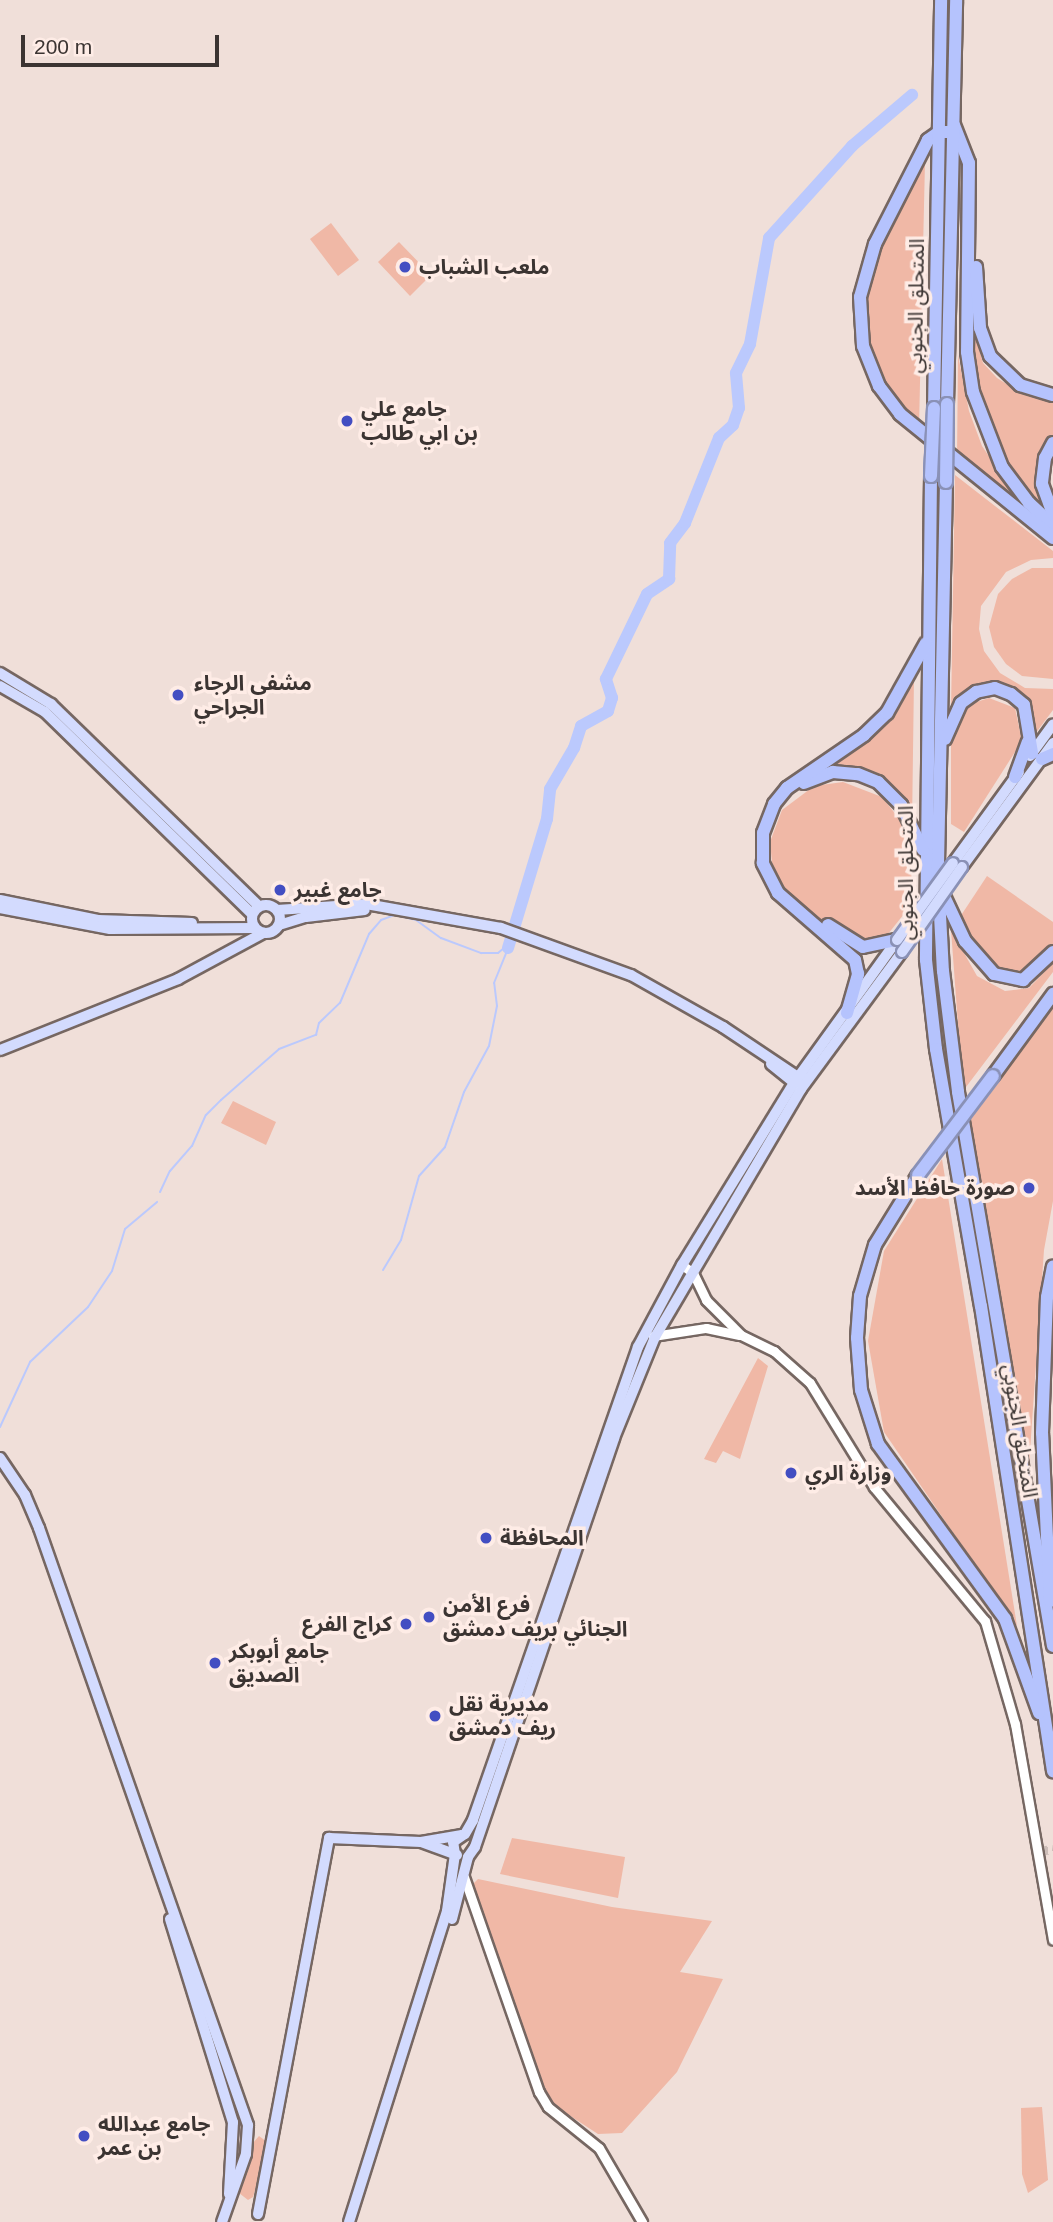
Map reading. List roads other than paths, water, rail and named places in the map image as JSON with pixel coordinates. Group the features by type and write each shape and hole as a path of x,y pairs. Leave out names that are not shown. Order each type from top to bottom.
{"highway":[{"name":"المتحلق الجنوبي","path":"941,0 924,851 926,960 936,1049 981,1306 1048,1737"},
{"name":"المتحلق الجنوبي","path":"956,0 938,877 950,1036 1053,1646"},
{"path":"1053,525 1010,480 978,412 967,352 969,163 954,128 939,132 929,140 868,260 859,318 865,353 879,386 900,414 1053,538"},
{"path":"969,234 980,328 990,356 1020,385 1053,395"},
{"path":"1053,443 1042,484 1053,515"},
{"path":"847,1013 858,974 855,960 790,906 770,881 763,863 765,823 774,804 880,721 900,696 928,639"},
{"path":"940,749 955,711 968,697 986,689 1003,690 1018,699 1042,755"},
{"path":"1015,777 1031,731"},
{"path":"899,946 857,946 795,900 779,881 773,866 770,833 779,807 797,784 833,772 868,777 894,796 924,851"},
{"path":"938,877 953,918 989,971 1012,981 1023,980 1053,952"},
{"path":"1053,994 918,1175 875,1244 860,1296 857,1338 861,1390 878,1444 1005,1619 1048,1737 1053,1771"},
{"path":"1049,1626 1042,1433 1047,1297 1053,1266"}],"main road":[{"path":"0,673 51,704 256,921"},
{"path":"0,686 45,712 256,921"},
{"path":"957,865 1015,777 1042,755 1053,724"},
{"path":"800,1083 957,865 1053,743"},
{"path":"0,900 114,922 256,921 279,925 306,917 365,910 500,931"},
{"path":"0,1050 178,979 256,921 277,910 366,904 500,931 588,960 668,998 800,1083"},
{"path":"0,908 110,929 256,921"},
{"path":"277,910 279,925"},
{"path":"349,2222 447,1911 455,1854 453,1842 462,1835 650,1336 682,1265 847,1013 868,991"},
{"path":"356,2222 468,1857 650,1336 693,1273 767,1135"},
{"path":"0,1458 25,1494 39,1528 167,1902 173,1939 233,2122 228,2206 222,2222"},
{"path":"258,2214 329,1838 421,1842 462,1835 475,1842"},
{"path":"421,1842 468,1857"}],"street":[{"path":"682,1265 693,1273 706,1300 741,1335"},
{"path":"650,1336 706,1328 741,1335 774,1351 810,1383 874,1488 985,1621 1014,1724 1053,1940"},
{"path":"464,1877 539,2092 548,2107 598,2148 642,2222"}],"waterway":[{"path":"508,948 547,819 550,789 574,748 581,726 608,711 612,698 606,679 647,594 669,579 670,543 685,523 719,438 733,425 739,408 736,373 750,344 769,238 852,146 912,95"},
{"path":"160,1192 170,1171 192,1146 206,1115 279,1049 316,1035 319,1023 340,1003 369,934 381,920 395,915 416,920 441,938 481,953 498,953 511,942"},
{"path":"383,1270 401,1240 419,1176 445,1147 464,1092 489,1046 497,1006 494,983 508,948"},
{"path":"0,1427 30,1362 88,1307 112,1271 125,1229 157,1202"}],"tunnel":[{"path":"1039,1851 1053,1849"}],"place":[{"name":"ملعب الشباب","path":"405,267"},
{"name":"جامع علي بن ابي طالب","path":"347,421"},
{"name":"مشفى الرجاء الجراحي","path":"178,695"},
{"name":"جامع غبير","path":"280,890"},
{"name":"صورة حافظ الأسد","path":"1029,1188"},
{"name":"وزارة الري","path":"791,1473"},
{"name":"المحافظة","path":"486,1538"},
{"name":"فرع الأمن الجنائي بريف دمشق","path":"429,1617"},
{"name":"كراج الفرع","path":"406,1624"},
{"name":"جامع أبوبكر الصديق","path":"215,1663"},
{"name":"مديرية نقل ريف دمشق","path":"435,1716"},
{"name":"جامع عبدالله بن عمر","path":"84,2136"}]}
